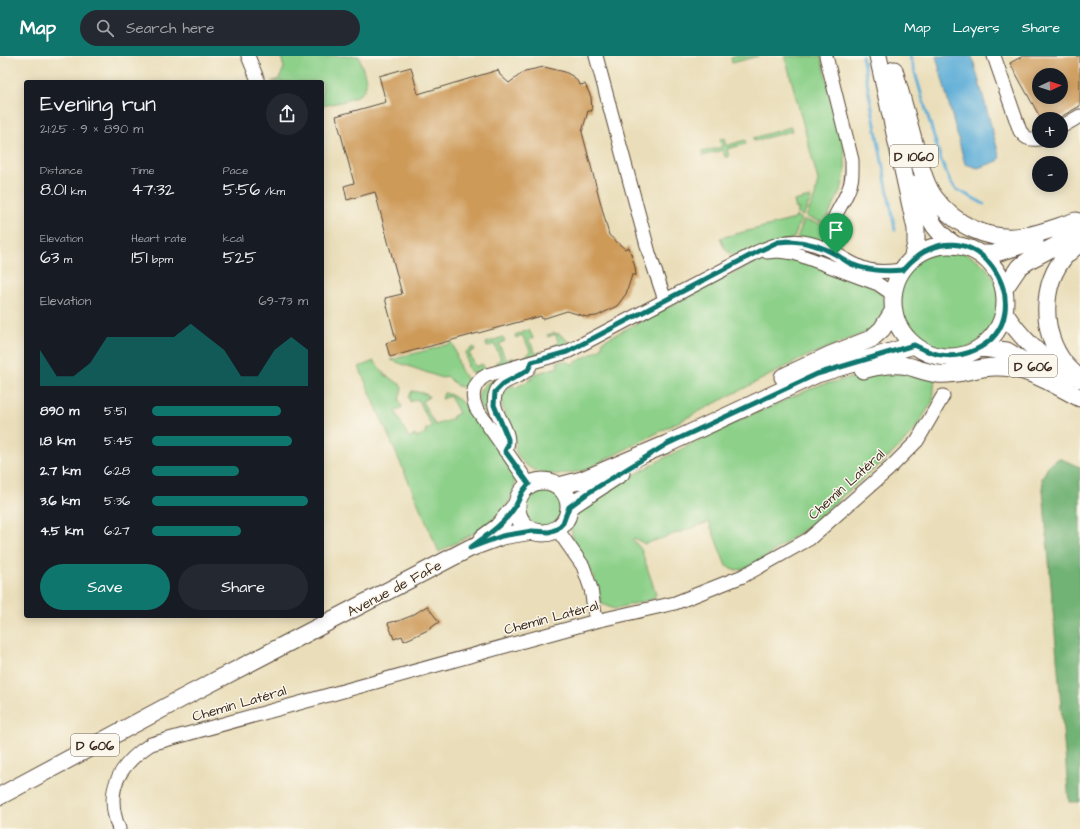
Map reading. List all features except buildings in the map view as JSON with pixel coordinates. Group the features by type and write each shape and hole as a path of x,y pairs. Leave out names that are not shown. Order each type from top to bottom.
{"main road":[{"name":"D 1060","path":"878,56 916,229 916,244 907,264"},
{"name":"D 1060","path":"892,63 928,217 936,231 955,245"},
{"path":"892,63 924,176 933,196 949,214 964,225 983,233 1003,237 1024,236 1079,224"},
{"path":"980,254 995,270 1004,289 1004,312 996,332 980,348 964,355 947,357 930,354 914,345 901,329 894,302 897,282 907,264 930,248 955,245 980,254 993,254 1033,242 1079,224"},
{"path":"1004,289 1019,267 1079,224"},
{"path":"1080,244 1066,255 1053,276 1046,299 1046,320 1052,342 1064,364 1080,379"},
{"name":"D 606","path":"569,507 588,493 761,387 824,357 871,339 882,329 894,302"},
{"name":"D 606","path":"1004,312 1016,331 1047,362 1080,384"},
{"name":"D 606","path":"691,431 817,374 914,345"},
{"name":"D 606","path":"980,348 1007,351 1080,398"},
{"name":"D 606","path":"766,397 878,366 892,364 936,374 951,375 997,366 1012,368 1030,372 1080,398"},
{"name":"D 606","path":"559,486 582,480 667,444"},
{"path":"544,481 559,486 568,499 569,507 563,523 557,529 549,532 532,531 520,520 517,504 519,496 529,484 544,481"},
{"name":"Avenue de Fafe","path":"470,548 498,527 517,504"},
{"name":"Avenue de Fafe","path":"0,796 190,694 470,548 502,536 532,531"}],"street":[{"path":"248,56 257,78"},
{"path":"596,56 649,253 665,300"},
{"path":"826,56 852,160 853,176 848,191 836,211 831,225 832,243 836,254"},
{"path":"994,56 1020,131 1025,138 1032,140"},
{"path":"1068,123 1080,116"},
{"path":"529,484 476,408 472,396 474,388 480,379 488,375 567,352 778,242 804,241 836,254 849,263 870,270 907,264"},
{"path":"746,258 773,251 786,251 878,284 894,302"},
{"path":"505,451 508,445 508,439 494,405 495,392 503,384 528,370 532,362"},
{"name":"Chemin Latéral","path":"119,829 113,814 112,797 116,779 123,768 138,752 152,744 596,621 682,600 743,576 809,539 889,469 917,441 943,396"},
{"path":"557,529 582,566 591,589 596,621"}],"green space":[{"path":"281,56 359,56 366,84 360,94 355,97 324,106 324,80 276,80 279,79 284,68"},
{"path":"737,56 759,56 732,63 731,58"},
{"path":"785,56 821,56 844,150 844,180 825,223 806,217 815,196 818,180"},
{"path":"791,127 792,131 754,141 753,138"},
{"path":"724,138 726,146 745,140 746,144 727,149 729,157 725,157 723,150 703,156 702,152 722,147 720,139"},
{"path":"810,197 811,199 803,216 797,213 799,209 796,209 794,201"},
{"path":"796,216 801,219 794,238 739,256 730,254 724,247 720,238 795,219"},
{"path":"804,220 825,225 829,246 797,238"},
{"path":"949,251 968,255 984,266 995,282 999,301 995,320 984,336 968,347 949,351 930,347 914,336 903,320 899,301 903,282 914,266 930,255"},
{"path":"783,255 868,284 880,293 884,300 885,311 872,330 805,357 585,470 566,474 546,473 529,467 522,461 516,452 515,437 503,409 502,402 506,390 513,385 515,388 532,379 531,377 535,374 558,367 557,362 564,361 572,364 601,349 603,341 754,263 769,256"},
{"path":"529,330 533,338 529,340 536,354 542,351 544,353 526,358 525,356 531,352 522,335 516,338 515,335"},
{"path":"554,333 559,334 568,341 567,345 554,349 553,346 559,343 555,334 548,337 547,335"},
{"path":"503,337 505,341 499,344 506,360 513,357 513,360 497,365 495,363 501,359 494,344 487,347 486,343"},
{"path":"453,343 460,368 469,384 465,387 457,386 447,376 442,378 391,360"},
{"path":"474,347 475,350 469,353 476,367 482,364 484,367 481,372 472,373 468,368 466,352"},
{"path":"374,361 385,375 401,385 402,388 399,400 402,407 395,411 409,438 416,435 417,437 426,433 425,430 432,427 418,399 410,402 409,397 412,391 427,394 429,397 422,401 435,425 453,419 452,417 459,413 450,396 442,399 444,393 453,396 473,414 493,441 514,475 514,489 509,502 501,513 477,531 439,552 359,367"},
{"path":"883,370 935,378 933,401 913,432 895,451 808,526 766,557 746,568 736,570 726,566 709,522 645,544 634,538 633,540 641,549 656,594 653,599 614,609 602,604 593,575 573,538 571,528 580,509 595,497 666,457 729,425 817,386"},
{"path":"499,378 494,423 482,410 479,397 482,388 485,385"},
{"path":"1059,458 1080,467 1080,802 1069,802 1042,478 1049,465"},
{"path":"539,488 547,488 557,493 561,500 561,514 557,521 547,526 539,526 529,521 527,518 524,511 524,503 529,493 532,491"}],"water":[{"path":"936,56 972,56 1000,158 998,161 978,168 965,164"}],"waterway":[{"path":"862,56 895,230"},
{"path":"910,56 941,160 951,183 956,189 984,204"}],"route":[{"path":"804,241 836,254 849,263 870,270 888,271 903,270 912,259 930,248 955,245 966,248 980,254 991,264 999,276 1004,289 1005,301 1001,322 989,341 980,348 964,355 947,357 930,354 914,345 892,350 817,374 792,384 691,431 667,444 588,493 569,507 568,516 557,529 549,532 541,533 532,531 502,536 470,548 498,527 517,504 519,496 529,484 505,451 508,445 508,439 494,405 495,392 498,387 528,370 532,362 567,352 582,345 665,300 778,242 804,241"}]}
